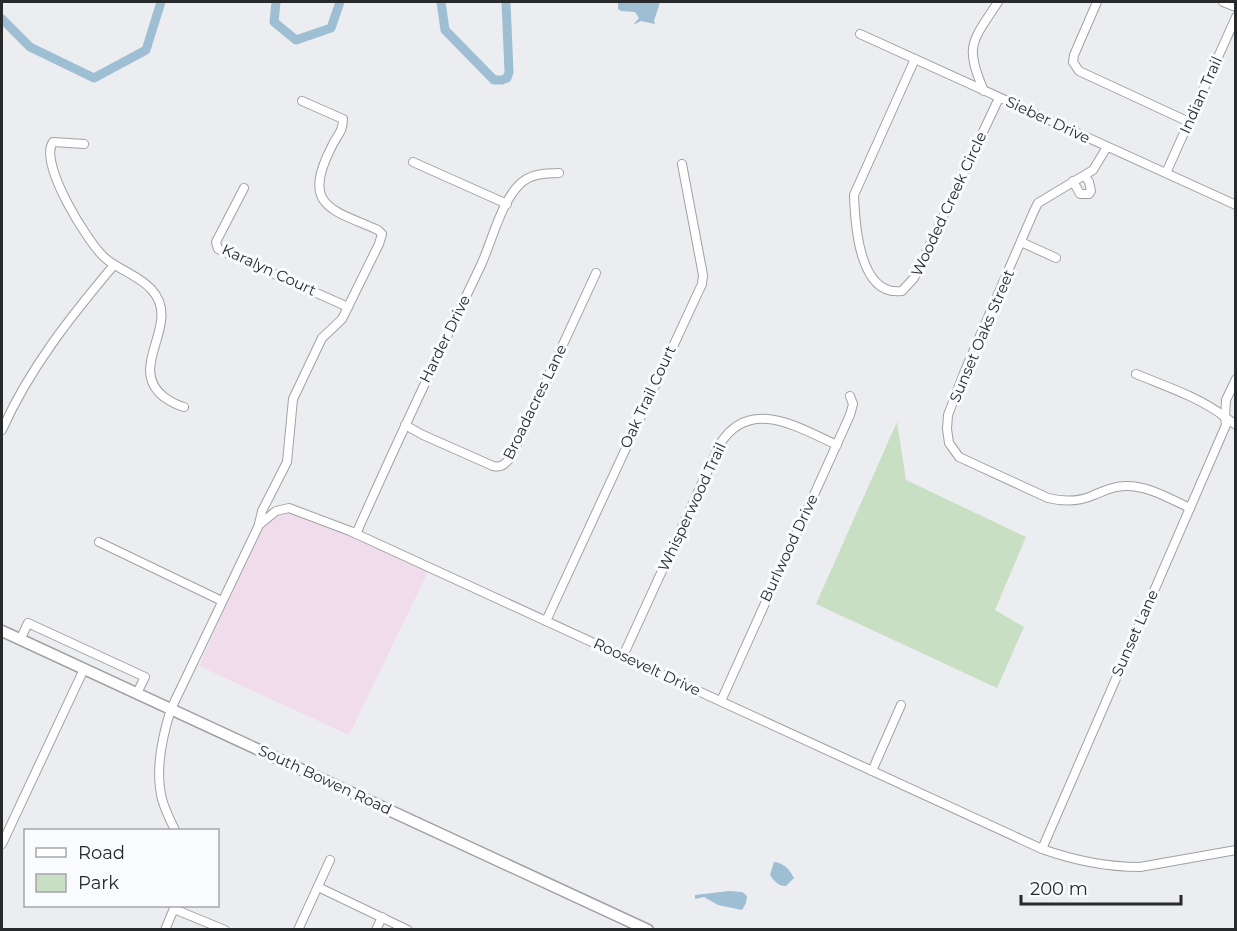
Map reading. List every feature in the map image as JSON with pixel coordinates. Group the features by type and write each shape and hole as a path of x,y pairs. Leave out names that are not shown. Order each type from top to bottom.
{"main road":[{"name":"South Bowen Road","path":"2,631 648,930"}],"street":[{"path":"984,91 973,66 972,46 979,30 998,2"},
{"path":"1097,2 1074,55 1073,63 1079,71 1189,122"},
{"path":"1223,2 1236,7"},
{"name":"Indian Trail","path":"1166,173 1236,17"},
{"name":"Sieber Drive","path":"860,34 1236,205"},
{"name":"Wooded Creek Circle","path":"915,59 854,195 854,219 861,255 875,281 892,292 902,291 914,278 999,98"},
{"path":"174,829 162,800 159,774 171,709 287,462 293,399 322,338 342,320 382,234 324,204 319,183 330,149 343,128 343,119 302,101"},
{"path":"84,144 53,142 50,155 58,183 87,238 114,265 147,285 160,303 162,311 159,333 152,353 149,375 157,392 175,405 184,407"},
{"name":"Sunset Oaks Street","path":"1107,147 1096,166 1085,176 1038,203 964,373 948,415 947,436 951,449 959,457 1048,498 1076,501 1116,486 1127,486 1145,489 1190,508"},
{"path":"413,162 507,204"},
{"name":"Oak Trail Court","path":"546,621 702,284 703,275 682,164"},
{"name":"Harder Drive","path":"356,534 515,189 527,178 559,173"},
{"path":"1073,181 1080,194 1089,194 1091,190 1085,176"},
{"name":"Karalyn Court","path":"244,188 216,242 219,249 348,307"},
{"path":"1021,242 1056,258"},
{"path":"2,430 13,404 46,351 71,316 114,265"},
{"name":"Broadacres Lane","path":"405,425 493,465 499,467 506,463 511,457 596,273"},
{"path":"1136,374 1174,389 1218,411 1236,424"},
{"name":"Sunset Lane","path":"1042,849 1223,434 1226,426 1226,400 1236,379"},
{"name":"Burlwood Drive","path":"721,701 837,445 854,404 849,396"},
{"name":"Whisperwood Trail","path":"623,656 720,444 733,428 754,419 774,419 837,445"},
{"path":"259,525 276,511 273,500 274,489"},
{"name":"Roosevelt Drive","path":"276,511 295,510 356,534 1042,849 1078,860 1127,867 1140,867 1236,850"},
{"path":"99,542 222,601"},
{"path":"20,640 28,623 145,677 137,693"},
{"path":"2,844 84,669"},
{"path":"872,771 901,705"},
{"path":"297,930 330,860"},
{"path":"318,886 408,930"},
{"path":"165,930 175,907 225,930"},
{"path":"376,930 382,917"}],"shaded area":[{"path":"294,513 428,572 349,735 199,666 261,528 281,514"}],"green space":[{"path":"897,422 906,480 1026,537 995,610 1024,627 997,688 816,604"}],"water":[{"path":"618,2 660,2 655,24 641,21 633,25 639,18 635,12 618,9"},
{"path":"774,862 786,867 794,878 786,886 779,884 770,875"},
{"path":"729,891 742,892 747,896 742,910 718,905 704,897 695,899 695,895"}],"waterway":[{"path":"2,19 30,47 94,78 146,50 161,2"},
{"path":"276,2 274,22 296,40 331,28 340,2"},
{"path":"441,2 445,30 494,80 507,78 509,72 506,2"}]}
